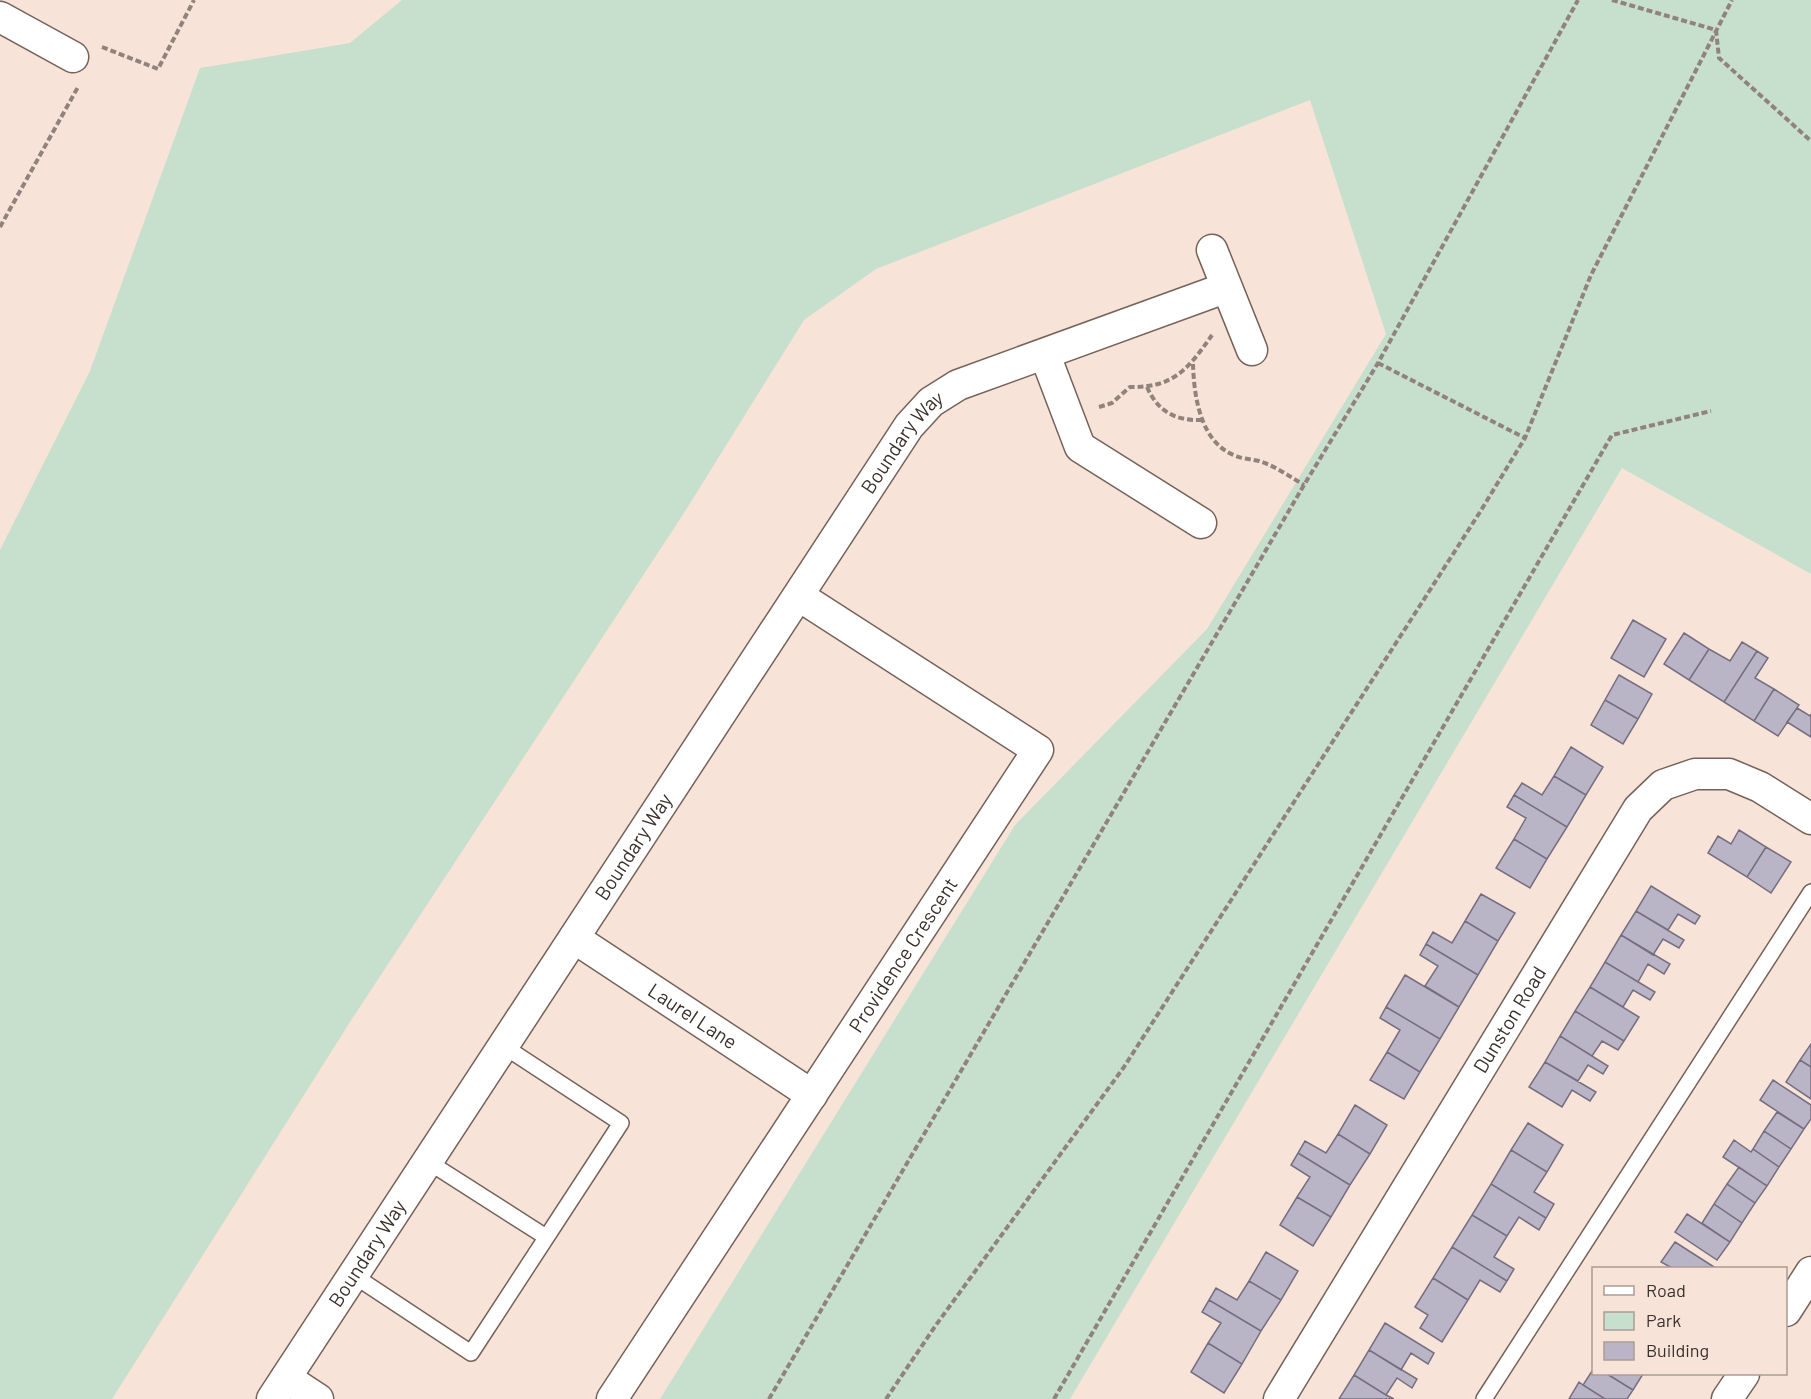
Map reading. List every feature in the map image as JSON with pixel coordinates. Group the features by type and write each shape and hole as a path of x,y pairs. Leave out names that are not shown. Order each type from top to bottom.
{"street":[{"path":"0,17 78,68"},
{"path":"1212,250 1225,288 1252,350"},
{"name":"Boundary Way","path":"279,1388 909,426 931,402 958,385 1225,288"},
{"path":"1045,355 1080,447 1200,523"},
{"name":"Providence Crescent","path":"612,1399 1038,750 798,596"},
{"name":"Dunston Road","path":"1279,1399 1638,809 1663,785 1695,774 1729,774 1760,787 1811,819"},
{"name":"Laurel Lane","path":"574,938 812,1095"},
{"path":"1787,1308 1811,1272"},
{"path":"1727,1399 1743,1375"},
{"path":"279,1388 318,1399"}],"lane":[{"path":"1484,1399 1811,892"},
{"path":"353,1275 471,1353 621,1123 502,1045"},
{"path":"427,1161 546,1237"}],"path":[{"path":"0,227 78,68 105,46 158,69 194,0"},
{"path":"769,1399 1304,485 1378,363 1578,0"},
{"path":"1612,0 1716,30"},
{"path":"886,1399 936,1325 1124,1067 1480,512 1525,438 1591,275 1732,0"},
{"path":"1716,30 1719,58 1811,141"},
{"path":"1068,416 1112,403 1130,387 1147,387 1175,378 1192,363 1215,331 1240,322"},
{"path":"1192,363 1194,396 1202,420 1216,444 1234,456 1277,468 1304,485"},
{"path":"1378,363 1525,438"},
{"path":"1147,387 1153,400 1168,414 1187,421 1202,420"},
{"path":"1054,1399 1612,435 1711,411"}],"green space":[{"path":"402,0 1811,0 1811,574 1622,468 1070,1399 660,1399 1015,825 1207,629 1386,334 1310,100 876,269 804,320 684,513 350,1022 112,1399 0,1399 0,550 90,371 200,68 350,43"}],"building":[{"path":"1633,620 1666,639 1644,677 1611,658"},
{"path":"1684,633 1709,649 1689,680 1664,664"},
{"path":"1742,642 1757,651 1724,702 1689,680 1709,649 1730,661"},
{"path":"1757,651 1768,658 1755,678 1774,689 1754,721 1724,702"},
{"path":"1619,675 1652,694 1638,719 1605,700"},
{"path":"1774,689 1799,705 1778,736 1754,721"},
{"path":"1605,700 1638,719 1623,744 1591,725"},
{"path":"1797,708 1810,716 1811,714 1811,737 1787,722"},
{"path":"1571,747 1603,767 1586,795 1554,776"},
{"path":"1554,776 1586,795 1567,827 1514,795 1522,783 1542,795"},
{"path":"1514,795 1567,827 1547,859 1514,839 1526,818 1507,807"},
{"path":"1739,830 1766,847 1747,877 1708,853 1718,836 1731,844"},
{"path":"1514,839 1547,859 1530,888 1496,868"},
{"path":"1766,847 1791,862 1771,893 1747,877"},
{"path":"1651,886 1700,916 1695,924 1678,914 1668,930 1636,911"},
{"path":"1481,894 1515,913 1498,941 1465,921"},
{"path":"1636,911 1684,940 1679,948 1663,939 1653,955 1621,935"},
{"path":"1465,921 1498,941 1478,975 1426,944 1433,932 1452,943"},
{"path":"1621,935 1670,964 1664,974 1648,964 1638,982 1605,962"},
{"path":"1426,944 1478,975 1459,1007 1425,986 1438,966 1420,955"},
{"path":"1605,962 1655,992 1650,1000 1633,990 1623,1007 1590,987"},
{"path":"1405,975 1459,1007 1440,1039 1386,1007"},
{"path":"1590,987 1639,1017 1624,1041 1575,1011"},
{"path":"1386,1007 1440,1039 1420,1072 1387,1052 1400,1030 1380,1018"},
{"path":"1575,1011 1624,1041 1618,1050 1602,1041 1592,1056 1560,1036"},
{"path":"1560,1036 1608,1066 1603,1074 1588,1065 1578,1081 1545,1062"},
{"path":"1811,1044 1811,1067 1800,1060"},
{"path":"1387,1052 1420,1072 1404,1099 1370,1080"},
{"path":"1800,1060 1811,1067 1811,1099 1786,1082"},
{"path":"1545,1062 1596,1092 1590,1101 1572,1090 1562,1107 1529,1087"},
{"path":"1773,1080 1811,1105 1811,1119 1804,1129 1760,1100"},
{"path":"1355,1105 1387,1125 1370,1154 1338,1134"},
{"path":"1777,1112 1804,1129 1791,1149 1764,1131"},
{"path":"1528,1123 1563,1145 1547,1172 1511,1150"},
{"path":"1764,1131 1791,1149 1779,1167 1753,1149"},
{"path":"1338,1134 1370,1154 1350,1185 1298,1153 1305,1141 1326,1153"},
{"path":"1734,1140 1751,1152 1753,1149 1779,1167 1767,1186 1723,1157"},
{"path":"1511,1150 1547,1172 1534,1192 1554,1204 1546,1218 1491,1184"},
{"path":"1298,1153 1350,1185 1331,1217 1297,1197 1310,1177 1291,1165"},
{"path":"1739,1167 1767,1186 1755,1203 1727,1184"},
{"path":"1491,1184 1546,1218 1539,1230 1519,1217 1507,1236 1472,1215"},
{"path":"1727,1184 1755,1203 1742,1223 1714,1204"},
{"path":"1297,1197 1331,1217 1313,1246 1280,1225"},
{"path":"1714,1204 1742,1223 1730,1242 1702,1223"},
{"path":"1687,1214 1730,1242 1717,1260 1675,1232"},
{"path":"1472,1215 1507,1236 1494,1257 1514,1269 1507,1281 1452,1247"},
{"path":"1675,1242 1714,1267 1670,1267 1661,1262"},
{"path":"1452,1247 1507,1281 1500,1292 1480,1280 1468,1300 1433,1278"},
{"path":"1266,1252 1298,1271 1281,1300 1249,1281"},
{"path":"1433,1278 1468,1300 1442,1342 1420,1328 1428,1315 1415,1307"},
{"path":"1249,1281 1281,1300 1261,1331 1209,1300 1216,1288 1237,1300"},
{"path":"1209,1300 1261,1331 1242,1364 1208,1343 1221,1323 1202,1312"},
{"path":"1385,1323 1434,1353 1428,1364 1411,1353 1401,1370 1369,1350"},
{"path":"1208,1343 1242,1364 1224,1393 1191,1372"},
{"path":"1369,1350 1417,1379 1412,1388 1397,1378 1386,1395 1354,1375"},
{"path":"1592,1371 1592,1375 1609,1375 1633,1390 1627,1399 1605,1399 1583,1385"},
{"path":"1354,1375 1386,1395 1394,1399 1339,1399"},
{"path":"1609,1375 1642,1375 1633,1390"},
{"path":"1579,1382 1583,1385 1605,1399 1569,1399"}]}
